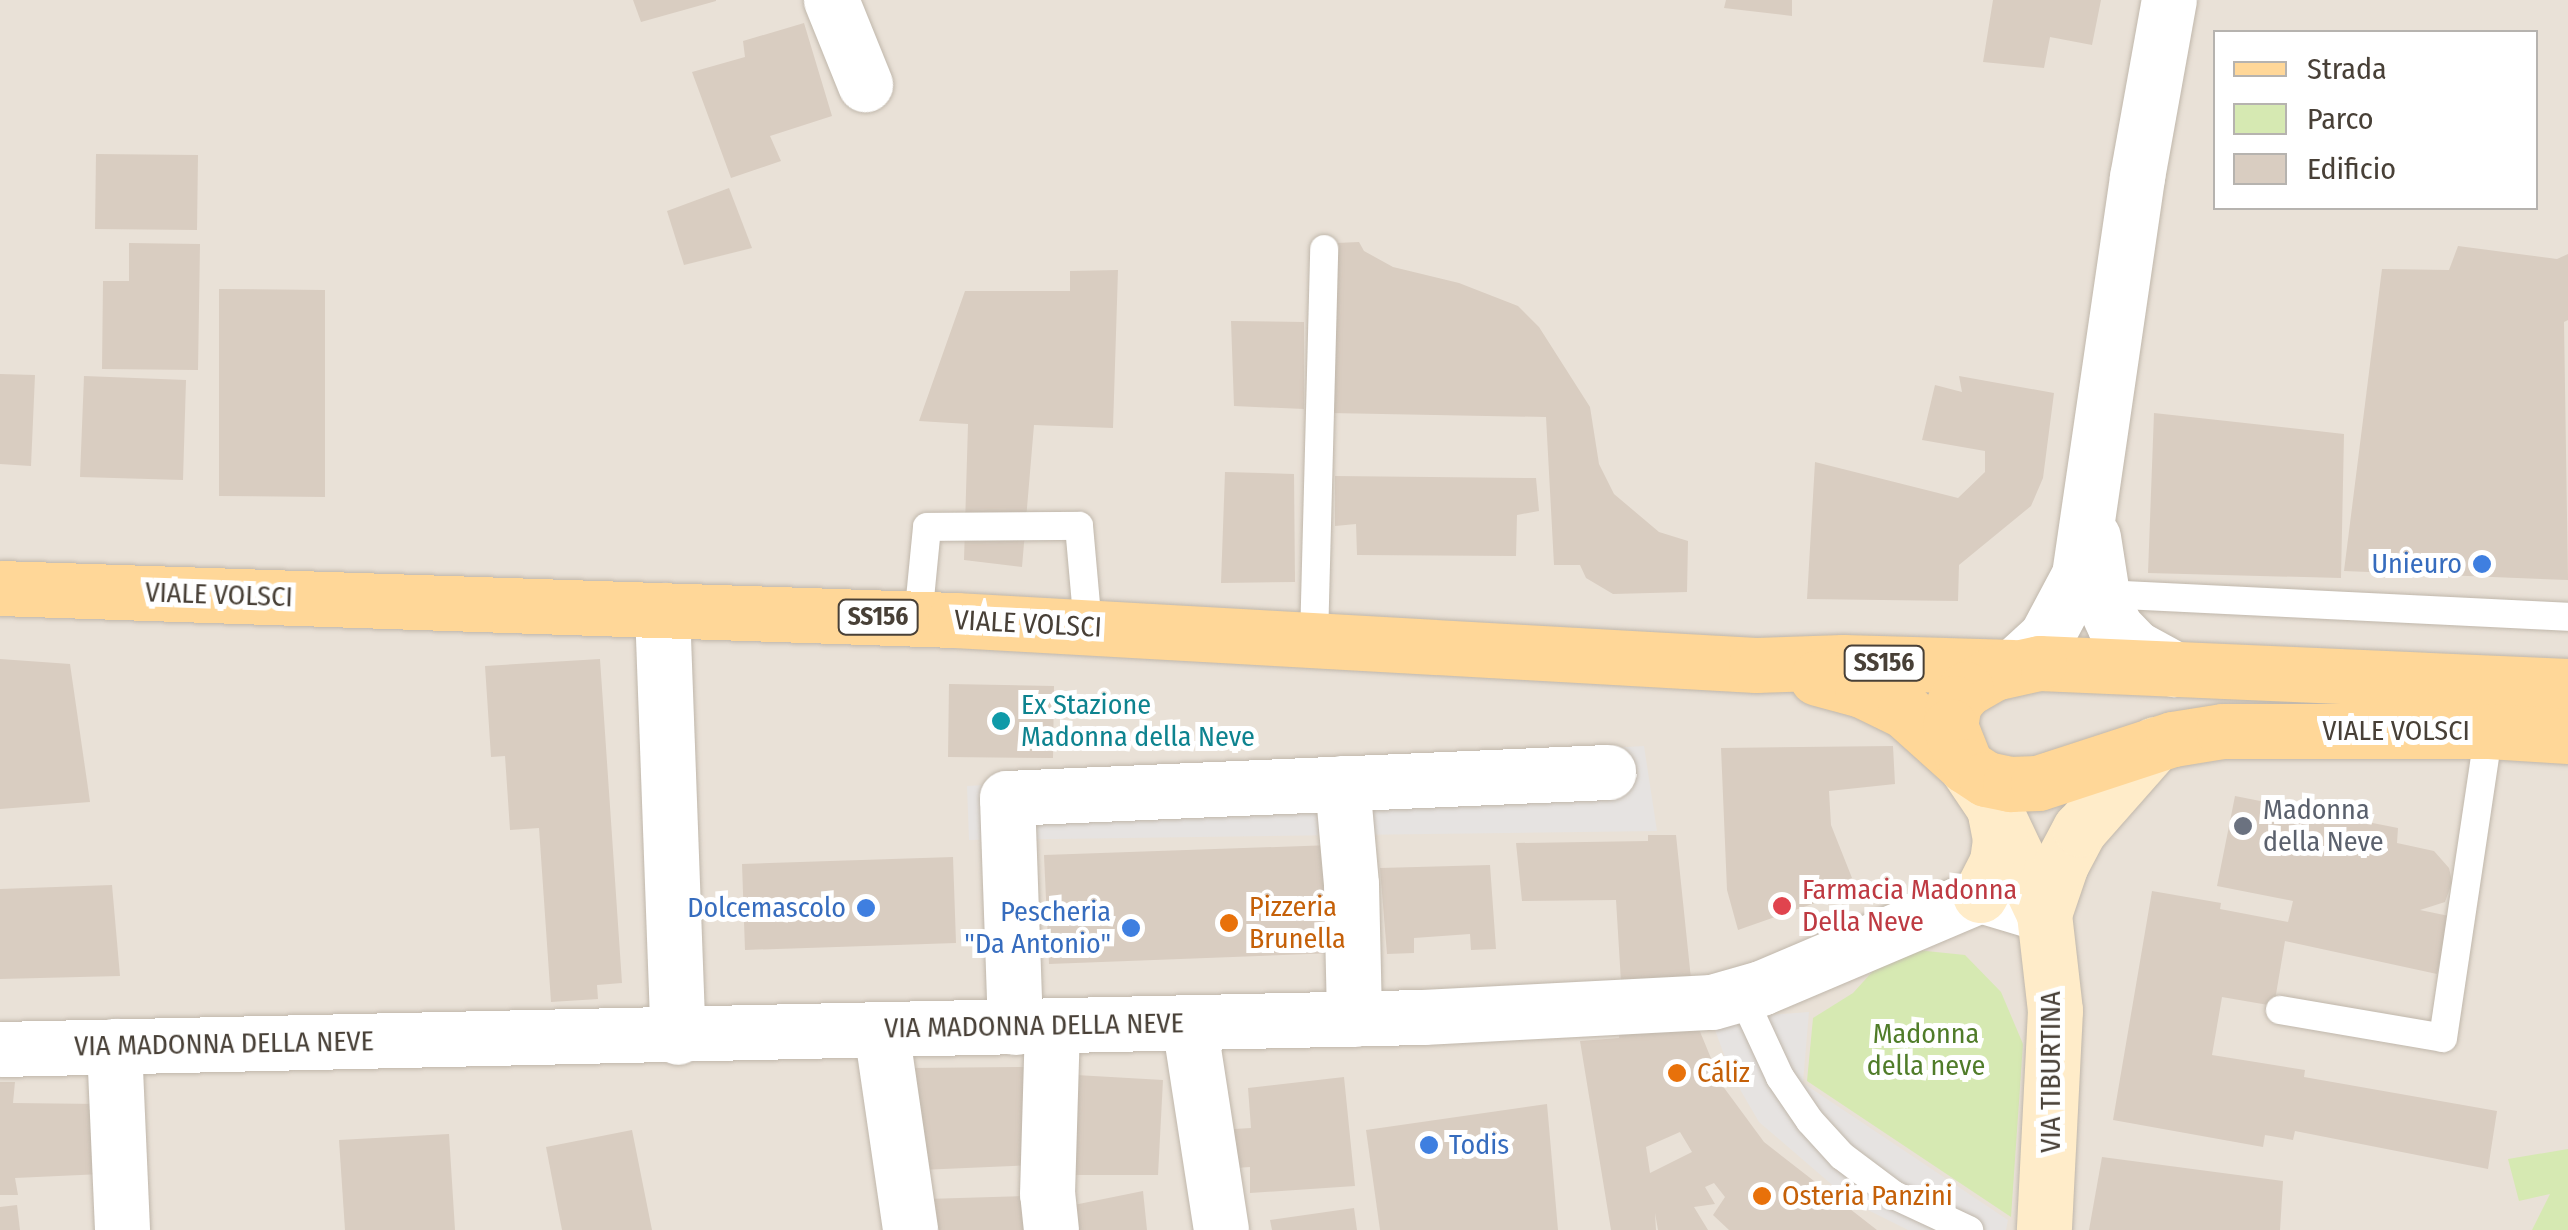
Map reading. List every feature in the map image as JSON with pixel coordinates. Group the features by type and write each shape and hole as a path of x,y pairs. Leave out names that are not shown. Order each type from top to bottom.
{"main road":[{"name":"VIALE VOLSCI","path":"0,588 918,619 1756,665"},
{"name":"SS156","path":"1756,665 1843,662 2013,667"},
{"name":"VIALE VOLSCI","path":"2013,667 2039,664 2200,669 2568,686"},
{"name":"SS156","path":"1756,665 1876,697 1905,711 1980,786"},
{"path":"1980,786 1950,726 1954,703 1966,688 2013,667"},
{"name":"VIALE VOLSCI","path":"1980,786 1986,779 2038,783 2155,744 2223,731 2489,731 2568,736"}],"street":[{"path":"831,0 864,84"},
{"path":"2013,667 2046,637 2066,608 2080,575 2137,177 2169,0"},
{"path":"2090,520 2102,594 2116,627 2134,647 2200,669"},
{"path":"662,610 678,1036"},
{"path":"2044,914 2080,829 2155,744"},
{"path":"1051,1230 1034,1026 1006,798 1608,772"},
{"path":"1342,783 1351,884 1354,1018"},
{"path":"1980,786 1998,850 1990,880 1980,894 2044,914"},
{"path":"1980,786 2044,914"},
{"name":"VIA MADONNA DELLA NEVE","path":"0,1049 1354,1018 1712,1002 1980,894"},
{"name":"VIA TIBURTINA","path":"2044,914 2055,1010 2044,1230"},
{"path":"1189,1022 1221,1230"},
{"path":"881,1030 910,1230"},
{"path":"114,1046 122,1230"}],"lane":[{"path":"1314,640 1324,248"},
{"path":"918,619 927,527 1079,526 1088,628"},
{"path":"2102,594 2568,617"},
{"path":"2280,1010 2443,1038 2489,731"},
{"path":"1741,993 1780,1077 1810,1121 1842,1156 1894,1195 1969,1230"}],"shaded area":[{"path":"0,0 2568,0 2568,1230 0,1230"},
{"path":"1644,746 1657,831 969,840 967,786"},
{"path":"1809,1012 1803,1083 2008,1220 2006,1230 1908,1230 1852,1202 1759,1122 1731,1074 1711,1019"}],"green space":[{"name":"Madonna della neve","path":"1907,949 1965,955 2001,992 2023,1044 2011,1217 1807,1081 1813,1018 1853,993 1883,960"},
{"path":"2568,1149 2568,1230 2532,1230 2550,1194 2519,1201 2508,1159"}],"building":[{"path":"633,0 716,0 716,1 641,22"},
{"path":"1726,0 1792,0 1792,16 1724,8"},
{"path":"1993,0 2101,0 2092,45 2050,37 2044,68 1983,62"},
{"path":"804,23 832,116 770,136 781,161 731,178 692,72 745,57 743,41"},
{"path":"96,154 198,155 197,230 95,229"},
{"path":"729,188 752,248 684,265 667,211"},
{"path":"1359,242 1364,251 1393,267 1459,283 1518,306 1539,327 1590,407 1599,464 1614,494 1659,532 1688,541 1687,592 1613,594 1586,578 1580,565 1554,565 1546,417 1330,413 1336,243"},
{"path":"129,243 200,244 198,370 102,369 103,281 129,281"},
{"path":"2458,246 2557,259 2568,254 2568,320 2564,322 2568,580 2344,571 2382,269 2449,270"},
{"path":"1118,270 1113,428 1034,425 1022,567 964,560 968,424 919,421 965,291 1070,291 1070,271"},
{"path":"219,289 325,290 325,497 219,496"},
{"path":"1231,321 1304,322 1304,409 1234,406"},
{"path":"0,374 35,375 31,466 0,464"},
{"path":"84,376 186,380 183,480 80,477"},
{"path":"1959,376 2054,393 2043,478 2031,506 1959,565 1958,601 1807,599 1815,462 1958,498 1985,472 1985,451 1922,440 1935,385 1962,392"},
{"path":"2154,413 2344,434 2341,578 2148,573"},
{"path":"1225,472 1294,474 1295,582 1221,583"},
{"path":"1335,476 1536,478 1539,511 1517,515 1516,556 1357,555 1356,524 1335,526"},
{"path":"0,659 70,664 90,802 0,809"},
{"path":"600,659 622,983 597,985 598,999 551,1002 539,828 510,830 505,756 491,757 485,666"},
{"name":"Ex Stazione Madonna della Neve","path":"949,684 1054,686 1053,758 948,757"},
{"path":"1893,746 1895,784 1829,791 1831,825 1852,878 1814,893 1815,903 1738,930 1727,890 1721,748"},
{"path":"2235,796 2398,828 2397,843 2434,851 2449,868 2452,882 2445,902 2420,910 2449,916 2437,974 2285,941 2274,1006 2222,997 2212,1055 2305,1070 2304,1077 2497,1111 2488,1169 2295,1131 2293,1140 2265,1135 2263,1147 2113,1120 2152,891 2221,903 2220,909 2288,922 2293,901 2217,886"},
{"path":"1648,835 1676,835 1691,979 1621,982 1616,900 1522,901 1516,843 1648,841"},
{"path":"1332,845 1336,953 1049,964 1044,855"},
{"path":"953,857 956,943 745,950 742,864"},
{"path":"1490,865 1496,949 1471,950 1470,934 1414,938 1414,953 1387,954 1380,868"},
{"path":"112,885 120,976 0,979 0,889"},
{"path":"1694,1017 1722,1085 1764,1142 1877,1230 1729,1230 1713,1215 1725,1197 1714,1183 1705,1187 1715,1204 1694,1207 1708,1230 1658,1230 1655,1213 1656,1230 1611,1230 1580,1041 1619,1038 1620,1023","holes":["1680,1132 1692,1152 1650,1173 1646,1147"]},
{"path":"1029,1067 1033,1165 920,1170 911,1068"},
{"path":"1076,1075 1163,1080 1158,1175 1071,1175"},
{"path":"1344,1077 1355,1186 1250,1193 1250,1167 1236,1168 1234,1129 1251,1128 1248,1088"},
{"path":"0,1082 15,1082 13,1103 100,1104 102,1174 15,1178 18,1195 0,1195"},
{"path":"1547,1104 1558,1230 1380,1230 1366,1130"},
{"path":"632,1130 652,1230 562,1230 546,1147"},
{"path":"449,1134 455,1230 345,1230 339,1140"},
{"path":"2102,1157 2283,1181 2280,1230 2089,1230"},
{"path":"1143,1191 1147,1230 1063,1230 1059,1208"},
{"path":"1024,1196 1029,1230 934,1230 926,1199"},
{"path":"17,1205 20,1230 0,1230 0,1207"},
{"path":"1354,1208 1357,1230 1272,1230 1270,1220"}],"place":[{"name":"Unieuro","path":"2482,564"},
{"name":"Ex Stazione Madonna della Neve","path":"1001,721"},
{"name":"Madonna della Neve","path":"2243,826"},
{"name":"Farmacia Madonna Della Neve","path":"1782,906"},
{"name":"Dolcemascolo","path":"866,908"},
{"name":"Pizzeria Brunella","path":"1229,923"},
{"name":"Pescheria \"Da Antonio\"","path":"1131,928"},
{"name":"Cáliz","path":"1677,1073"},
{"name":"Todis","path":"1429,1145"},
{"name":"Osteria Panzini","path":"1762,1196"}]}
